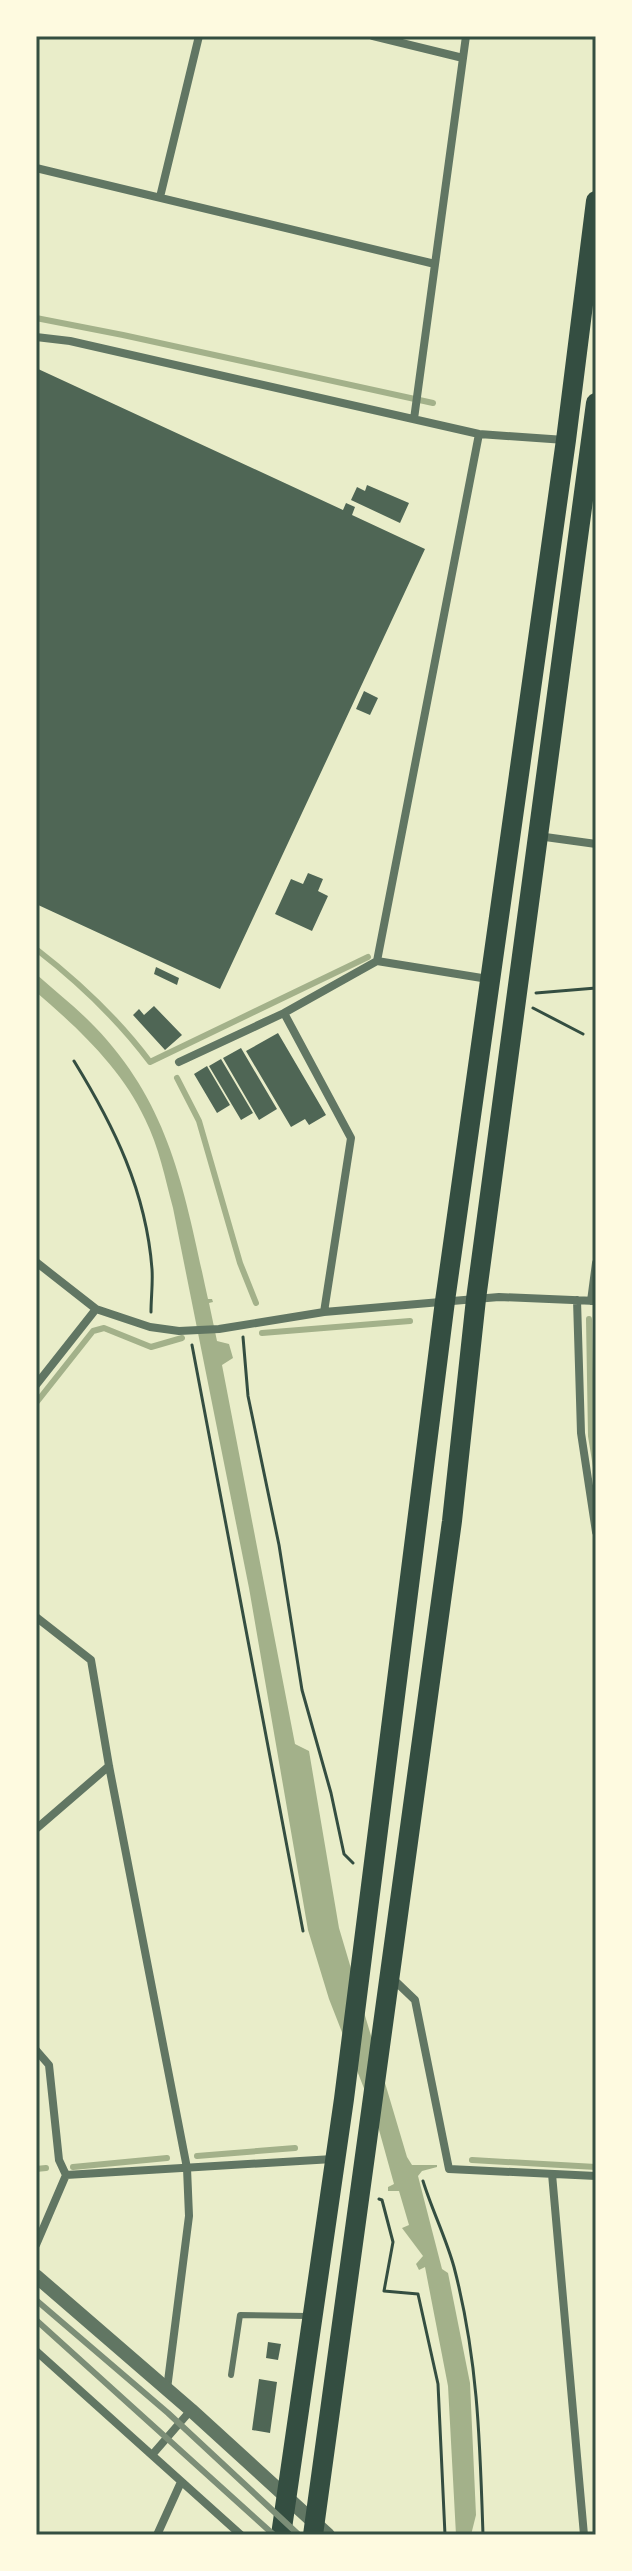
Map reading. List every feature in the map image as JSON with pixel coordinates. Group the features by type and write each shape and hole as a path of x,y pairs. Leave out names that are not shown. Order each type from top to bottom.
{"main road":[{"path":"281,2535 344,2099 445,1301 566,440 596,201"},
{"path":"319,2531 362,2184 452,1521 476,1299 596,403"}],"street":[{"path":"160,197 199,36"},
{"path":"373,36 463,58"},
{"path":"414,419 466,36"},
{"path":"36,168 435,264"},
{"path":"36,337 70,341 479,434 593,442"},
{"path":"377,961 479,434"},
{"path":"538,836 596,844"},
{"path":"179,1062 284,1013 377,961 490,979"},
{"path":"284,1013 351,1138 324,1312"},
{"path":"36,1262 96,1309 150,1327 190,1331 324,1312 445,1301 499,1297 593,1301 596,1263"},
{"path":"577,1300 581,1433 596,1532"},
{"path":"36,1385 96,1309"},
{"path":"36,1617 91,1660 187,2168 189,2216 167,2389"},
{"path":"36,1829 109,1766"},
{"path":"389,1986 415,2000 449,2169 596,2176"},
{"path":"36,2050 49,2065 59,2160 66,2175 36,2245"},
{"path":"66,2175 333,2159"},
{"path":"552,2174 584,2535"},
{"path":"39,2283 191,2410 319,2531"},
{"path":"36,2351 241,2535"},
{"path":"152,2455 191,2410"},
{"path":"157,2535 181,2482"}],"lane":[{"path":"231,2375 240,2315 311,2316"}],"path":[{"path":"517,996 596,988"},
{"path":"517,996 530,1007 583,1034"},
{"path":"74,1061 108,1116 130,1168 152,1269 150,1327"},
{"path":"242,1325 248,1396 279,1545 302,1690 331,1793 344,1854 372,1883"},
{"path":"190,1331 303,1931"},
{"path":"423,2181 454,2269 471,2345 478,2400 483,2535"},
{"path":"362,2184 382,2200 393,2242 384,2291 418,2294 438,2384 445,2535"}],"shaded area":[{"path":"36,974 88,1020 121,1057 159,1121 182,1188 208,1299 213,1302 209,1303 217,1341 229,1344 233,1358 222,1365 295,1744 309,1751 339,1928 407,2157 412,2165 437,2165 418,2176 442,2269 448,2273 470,2383 476,2515 471,2535 456,2535 448,2386 425,2267 419,2270 416,2264 423,2256 402,2228 409,2225 399,2191 388,2191 388,2187 394,2184 376,2119 329,1999 308,1930 249,1588 173,1208 161,1163 145,1119 124,1083 82,1034 36,992"}],"building":[{"path":"36,368 343,510 346,503 355,507 352,515 425,549 220,989 36,904"},
{"path":"367,485 409,503 400,523 351,500 357,487 365,491"},
{"path":"364,691 378,698 370,715 356,709"},
{"path":"308,873 323,879 318,891 328,896 312,931 275,914 291,879 303,884"},
{"path":"156,967 179,978 177,985 154,974"},
{"path":"154,1006 182,1035 165,1050 133,1015 139,1009 144,1015"},
{"path":"278,1033 326,1115 309,1125 305,1119 291,1127 246,1051"},
{"path":"241,1048 277,1109 259,1120 223,1058"},
{"path":"221,1059 253,1113 241,1120 209,1066"},
{"path":"207,1066 230,1105 217,1113 194,1074"},
{"path":"268,2342 281,2344 278,2360 266,2358"},
{"path":"259,2379 277,2382 270,2433 252,2430"}],"waterway":[{"path":"36,318 433,403"},
{"path":"36,949 97,1002 150,1062 368,957"},
{"path":"177,1078 199,1121 240,1263 256,1303"},
{"path":"589,1319 591,1436 596,1467"},
{"path":"262,1333 410,1321"},
{"path":"36,1403 93,1331 104,1328 151,1347 182,1338"},
{"path":"197,2156 295,2148"},
{"path":"73,2167 167,2158"},
{"path":"472,2160 596,2167"},
{"path":"36,2169 46,2168"}],"railway":[{"path":"36,2300 168,2413 299,2535"},
{"path":"36,2320 274,2535"}]}
